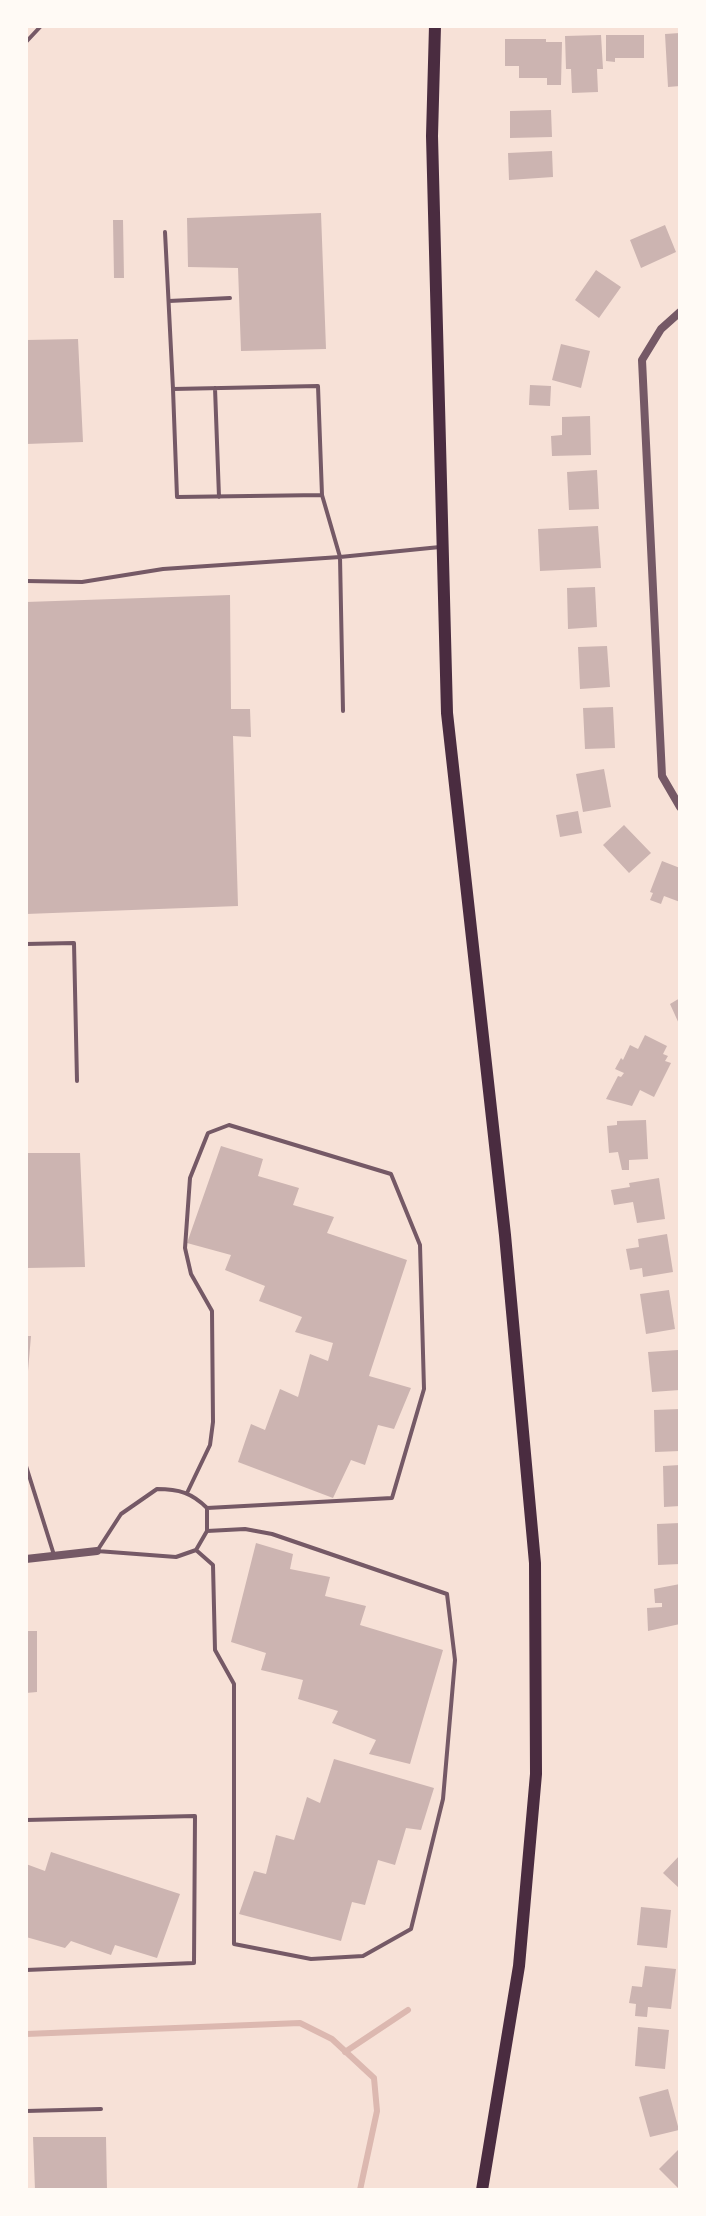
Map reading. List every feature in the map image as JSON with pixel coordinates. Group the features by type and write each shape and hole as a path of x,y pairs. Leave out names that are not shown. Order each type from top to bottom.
{"main road":[{"path":"435,26 432,136 447,713 505,1235 535,1563 536,1774 519,1966 482,2190"}],"street":[{"path":"680,312 661,329 642,360 662,776 680,807"},
{"path":"26,1559 97,1551"}],"lane":[{"path":"26,42 41,26"},
{"path":"165,232 177,497 322,495"},
{"path":"169,301 230,298"},
{"path":"173,389 318,386 322,495 340,557 343,711"},
{"path":"215,388 219,497"},
{"path":"26,581 82,582 163,569 442,547"},
{"path":"26,944 74,943 77,1081"},
{"path":"187,1493 210,1445 213,1422 212,1311 191,1274 185,1248 190,1178 208,1133 229,1125 391,1174 420,1245 424,1389 392,1498 207,1508"},
{"path":"26,1466 54,1557"},
{"path":"157,1489 175,1489 194,1495 207,1508 207,1531 196,1550 176,1557 97,1551 121,1514 157,1489"},
{"path":"196,1550 213,1565 215,1650 234,1684 234,1944 311,1959 363,1956 411,1929 443,1799 455,1660 447,1594 272,1534 245,1529 207,1531"},
{"path":"26,1820 195,1816 194,1963 26,1970"},
{"path":"26,2111 101,2109"}],"building":[{"path":"680,33 680,86 668,87 665,34"},
{"path":"601,35 603,69 597,69 598,92 572,93 571,69 566,69 565,36"},
{"path":"606,35 644,35 644,58 606,61"},
{"path":"505,39 562,42 561,85 547,85 547,78 519,78 519,66 505,66"},
{"path":"551,110 552,137 510,138 510,111"},
{"path":"552,151 553,177 509,180 508,153"},
{"path":"321,213 326,349 241,351 238,268 188,267 187,218"},
{"path":"113,220 123,220 124,278 114,278"},
{"path":"665,225 676,252 641,268 630,240"},
{"path":"596,270 621,287 599,318 575,300"},
{"path":"78,339 83,442 26,444 26,340"},
{"path":"561,344 590,351 581,388 552,380"},
{"path":"530,385 551,386 550,406 529,405"},
{"path":"590,416 591,455 552,456 551,436 562,435 562,417"},
{"path":"597,470 599,509 569,510 567,472"},
{"path":"598,526 601,568 540,571 538,529"},
{"path":"595,587 597,627 568,629 567,588"},
{"path":"230,595 231,709 250,709 251,737 233,736 238,906 26,914 26,602"},
{"path":"607,646 610,687 580,689 578,647"},
{"path":"613,707 615,748 585,749 583,708"},
{"path":"604,769 611,807 583,812 576,774"},
{"path":"578,811 582,833 560,837 556,815"},
{"path":"624,825 651,853 629,873 603,845"},
{"path":"662,861 680,868 680,902 664,896 661,904 650,900"},
{"path":"680,998 680,1026 670,1004"},
{"path":"645,1035 667,1046 663,1054 668,1056 665,1061 671,1063 654,1097 640,1090 632,1106 606,1099 618,1076 624,1073 615,1069 621,1058 623,1060 630,1045 638,1049"},
{"path":"646,1120 648,1159 629,1160 629,1170 622,1170 618,1152 609,1153 607,1126 617,1125 617,1121"},
{"path":"221,1146 263,1159 258,1176 299,1188 293,1205 334,1217 327,1233 407,1260 369,1376 411,1388 394,1429 378,1425 365,1465 351,1460 333,1498 238,1462 251,1424 265,1430 280,1389 298,1397 310,1354 328,1361 333,1343 295,1332 302,1317 259,1301 265,1286 225,1270 231,1255 187,1243"},
{"path":"26,1153 80,1153 85,1267 26,1268"},
{"path":"659,1178 665,1219 637,1223 633,1202 614,1205 611,1190 630,1187 629,1183"},
{"path":"667,1234 673,1272 643,1277 642,1268 630,1270 626,1249 639,1247 638,1239"},
{"path":"669,1290 675,1329 646,1334 640,1294"},
{"path":"26,1336 31,1336 28,1371 26,1371"},
{"path":"678,1350 680,1390 652,1392 648,1352"},
{"path":"680,1409 680,1451 655,1452 654,1410"},
{"path":"680,1465 680,1506 664,1507 663,1466"},
{"path":"680,1523 680,1564 658,1565 657,1524"},
{"path":"256,1543 293,1554 290,1569 330,1577 325,1596 366,1606 360,1625 443,1650 410,1764 369,1754 376,1740 332,1723 338,1711 298,1699 303,1680 261,1670 266,1653 231,1642"},
{"path":"680,1584 680,1624 648,1631 647,1608 662,1607 662,1603 655,1603 654,1589"},
{"path":"26,1631 37,1631 37,1692 26,1693"},
{"path":"334,1759 434,1788 421,1830 406,1828 395,1865 378,1860 365,1905 352,1902 341,1941 239,1914 254,1871 266,1874 276,1835 294,1840 307,1797 320,1803"},
{"path":"51,1852 180,1894 157,1958 115,1945 111,1955 71,1941 65,1948 26,1937 26,1864 45,1871"},
{"path":"680,1855 680,1889 663,1873"},
{"path":"641,1907 671,1910 667,1948 637,1945"},
{"path":"645,1966 676,1969 671,2009 648,2007 647,2017 635,2016 636,2004 629,2003 632,1986 642,1987"},
{"path":"638,2027 669,2030 665,2069 635,2066"},
{"path":"668,2089 679,2130 650,2137 639,2097"},
{"path":"33,2137 106,2137 107,2190 35,2190"},
{"path":"680,2148 680,2190 659,2169"}],"waterway":[{"path":"345,2052 408,2010"},
{"path":"26,2034 300,2023 332,2039 374,2078 377,2111 360,2190"}]}
